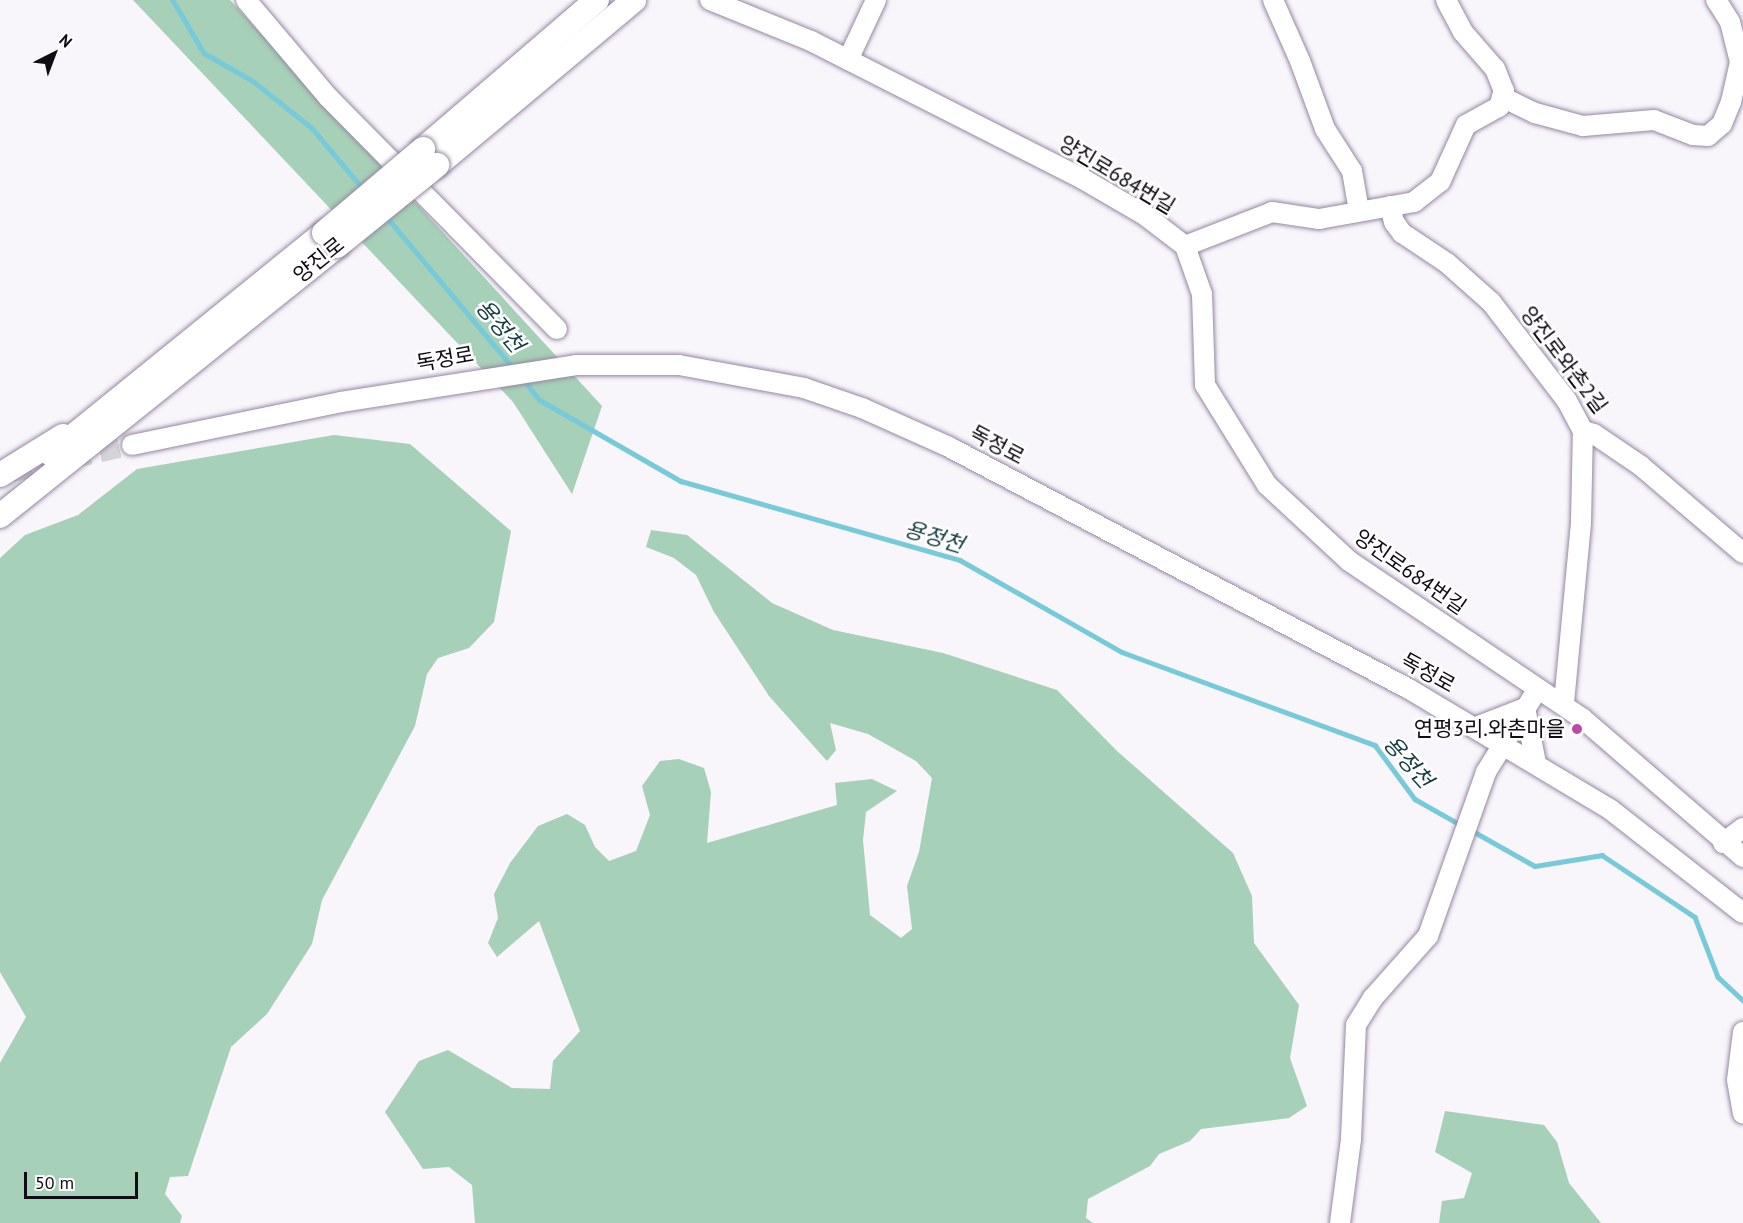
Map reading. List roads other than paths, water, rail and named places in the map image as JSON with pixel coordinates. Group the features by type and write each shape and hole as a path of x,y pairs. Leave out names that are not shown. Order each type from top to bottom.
{"main road":[{"name":"양진로","path":"430,157 509,79 597,0"},
{"name":"양진로","path":"0,516 133,412 330,239 430,157 634,0"},
{"name":"양진로","path":"0,495 105,410 330,239"},
{"path":"0,475 105,410"},
{"path":"0,534 133,412"}],"street":[{"path":"246,0 328,98 557,329"},
{"name":"양진로684번길","path":"710,0 796,34 1083,178 1146,216 1185,246 1202,294 1205,385 1267,485 1349,561 1537,690 1564,703 1743,857"},
{"path":"848,60 876,0"},
{"path":"1273,0 1300,61 1325,129 1352,171 1359,210"},
{"path":"1185,246 1272,212 1319,219 1359,210 1414,202 1440,182 1466,125 1499,106 1504,91 1495,69 1463,32 1446,0"},
{"path":"1502,97 1535,113 1583,126 1654,120 1693,135 1708,136 1722,124 1731,102 1740,62 1730,22 1716,0"},
{"name":"양진로와촌2길","path":"1390,206 1394,222 1402,232 1455,269 1491,302 1568,401 1583,431 1594,434 1641,466 1743,553"},
{"name":"독정로","path":"132,445 452,382 609,364 679,365 746,375 823,395 903,425 1503,742 1643,833 1743,913"},
{"path":"1564,703 1581,523 1583,431"},
{"path":"1340,1223 1351,1139 1356,1025 1373,998 1428,936 1437,919 1460,840 1486,772 1537,690"},
{"path":"1476,727 1525,708"},
{"path":"1525,708 1536,763"},
{"path":"1724,843 1743,828"},
{"path":"1743,1032 1737,1080 1743,1113"}],"waterway":[{"name":"용정천","path":"173,0 204,53 253,81 312,128 364,190"},
{"name":"용정천","path":"385,215 515,370"},
{"name":"용정천","path":"522,378 540,400 681,481 960,560 1122,652 1375,745 1415,799 1461,825"},
{"name":"용정천","path":"1471,830 1535,866 1602,855 1695,917 1718,977 1743,1000"}],"tunnel":[{"path":"12,472 132,445"}],"place":[{"name":"연평3리.와촌마을","path":"1577,729"}]}
